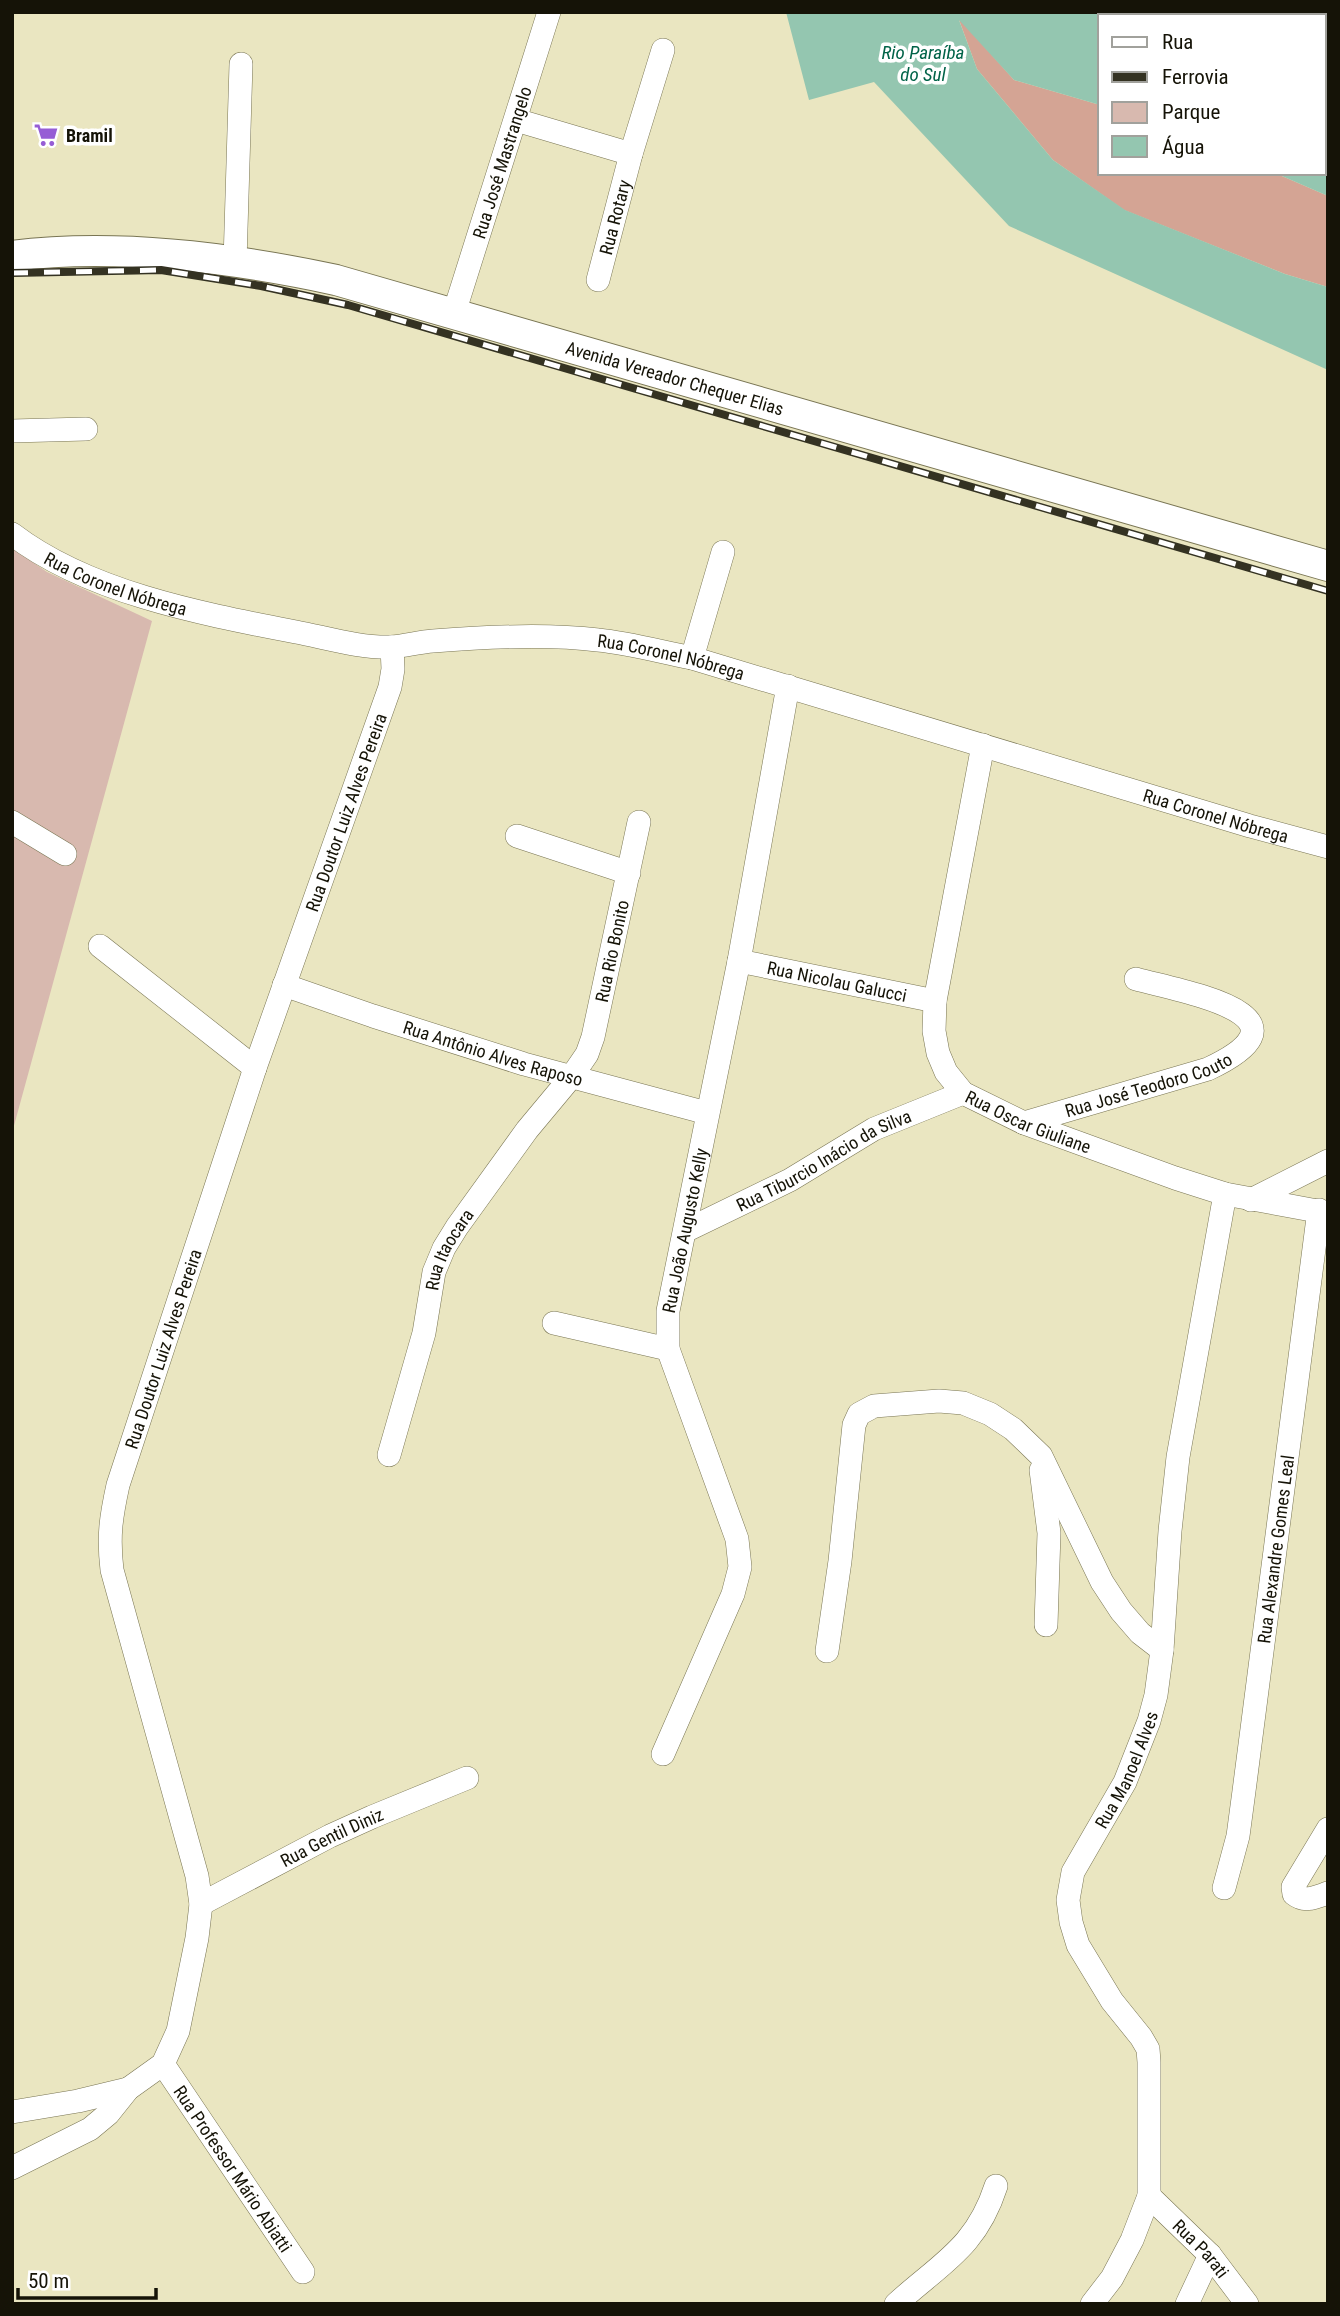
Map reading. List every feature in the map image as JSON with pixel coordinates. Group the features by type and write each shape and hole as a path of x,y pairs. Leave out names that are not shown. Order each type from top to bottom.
{"main road":[{"name":"Avenida Vereador Chequer Elias","path":"12,256 117,252 235,262 336,281 1328,566"}],"street":[{"name":"Rua José Mastrangelo","path":"454,313 549,12"},
{"name":"Rua Rotary","path":"598,280 631,154 663,50"},
{"path":"235,262 242,64"},
{"path":"516,120 631,154"},
{"path":"12,430 86,429"},
{"name":"Rua Coronel Nóbrega","path":"12,534 50,559 85,575 168,604 368,645 392,647 462,639 572,638 599,640 692,658 1328,847"},
{"path":"692,658 723,552"},
{"name":"Rua Doutor Luiz Alves Pereira","path":"163,2064 178,2031 197,1938 201,1904 197,1876 113,1570 109,1541 111,1514 118,1485 255,1068 390,687 392,647"},
{"name":"Rua João Augusto Kelly","path":"663,1754 733,1594 740,1567 737,1539 668,1349 668,1311 706,1113 739,961 788,686"},
{"name":"Rua Oscar Giuliane","path":"983,745 935,1001 934,1031 938,1053 946,1072 963,1093 1024,1123 1225,1194 1323,1211"},
{"path":"12,822 65,854"},
{"name":"Rua Rio Bonito","path":"572,1076 587,1054 593,1037 639,822"},
{"path":"517,836 629,873"},
{"path":"100,946 255,1068"},
{"name":"Rua Nicolau Galucci","path":"739,961 935,1001"},
{"name":"Rua José Teodoro Couto","path":"1024,1123 1208,1069 1232,1058 1243,1050 1250,1040 1252,1028 1246,1017 1235,1009 1217,1000 1136,979"},
{"name":"Rua Antônio Alves Raposo","path":"284,985 513,1061 706,1113"},
{"name":"Rua Itaocara","path":"389,1455 424,1333 434,1272 444,1248 527,1130 572,1076"},
{"name":"Rua Tiburcio Inácio da Silva","path":"685,1231 790,1180 874,1129 963,1093"},
{"path":"1251,1200 1328,1161"},
{"name":"Rua Manoel Alves","path":"1092,2304 1112,2278 1132,2240 1149,2196 1148,2049 1112,2001 1078,1945 1070,1922 1068,1900 1073,1872 1115,1801 1139,1746 1156,1695 1178,1457 1225,1194"},
{"name":"Rua Alexandre Gomes Leal","path":"1224,1888 1238,1836 1323,1211"},
{"path":"554,1323 668,1349"},
{"path":"827,1651 840,1561 854,1425 859,1414 874,1406 908,1402 963,1403 990,1414 1013,1429 1041,1456 1102,1583 1140,1633 1162,1650"},
{"path":"1041,1456 1041,1479 1049,1533 1046,1625"},
{"name":"Rua Gentil Diniz","path":"201,1904 372,1816 467,1778"},
{"path":"1328,1829 1293,1887 1294,1895 1300,1899 1328,1893"},
{"path":"12,2168 90,2129 108,2114 128,2089 163,2064"},
{"name":"Rua Professor Mário Abiatti","path":"163,2064 303,2272"},
{"path":"12,2112 79,2101 128,2089"},
{"path":"896,2304 945,2263 977,2231 988,2211 996,2186"},
{"name":"Rua Parati","path":"1149,2196 1210,2255 1247,2304"},
{"path":"1187,2304 1210,2255"}],"green space":[{"path":"12,548 47,572 152,621 12,1133"}],"shaded area":[{"path":"958,17 1014,80 1098,104 1098,175 1280,175 1328,196 1328,287 1285,274 1124,210 1053,160 977,69"}],"water":[{"name":"Rio Paraíba do Sul","path":"786,12 1328,12 1328,76 1326,14 1098,14 1098,104 1014,80 959,20 977,69 1053,160 1125,210 1285,274 1328,287 1328,370 1009,226 874,82 809,100"},
{"path":"1326,117 1328,118 1328,196 1280,175 1326,175"}],"railway":[{"path":"12,273 161,270 261,286 348,305 1328,591"}],"place":[{"name":"Bramil","path":"46,135"}]}
